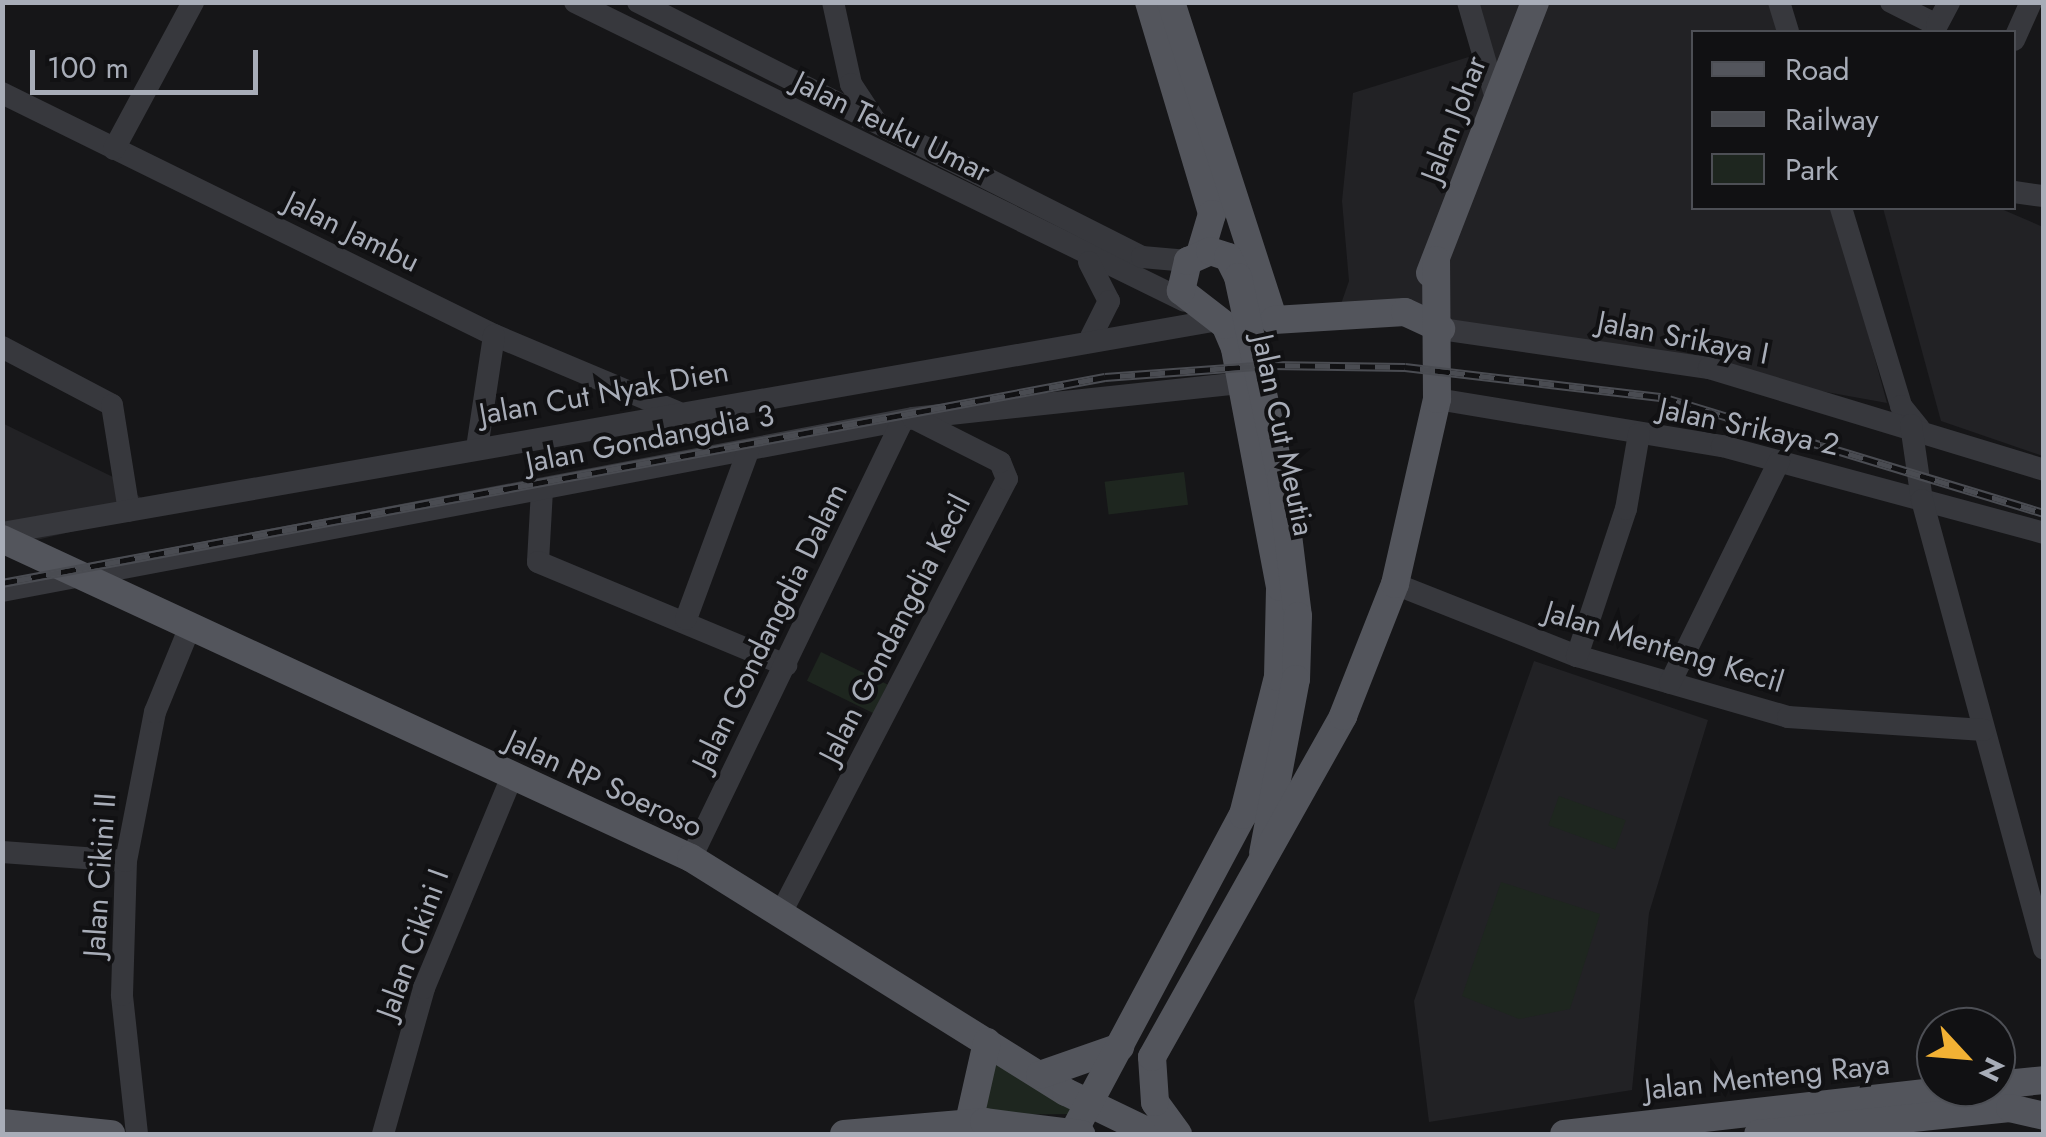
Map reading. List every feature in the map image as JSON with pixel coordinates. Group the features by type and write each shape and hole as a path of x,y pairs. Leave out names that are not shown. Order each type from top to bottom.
{"main road":[{"path":"1161,5 1212,214 1194,258 1185,301"},
{"path":"1161,5 1267,312 1284,324 1405,312 1441,329"},
{"name":"Jalan Johar","path":"1405,312 1436,260 1495,94 1530,14"},
{"name":"Jalan Cut Meutia","path":"1194,258 1222,253 1238,277 1292,561 1296,679 1263,852"},
{"name":"Jalan Johar","path":"1436,260 1441,329"},
{"name":"Jalan Cut Meutia","path":"1067,1132 1089,1104 1122,1045 1243,815 1267,741 1280,586 1242,382 1218,320 1185,301"},
{"name":"Jalan Cut Meutia","path":"1152,1057 1263,852 1343,716 1396,584 1437,399 1441,329"},
{"name":"Jalan RP Soeroso","path":"2,536 72,577 691,858 782,910 1040,1075 1089,1104 1153,1134"},
{"path":"968,1128 987,1042"},
{"path":"1040,1075 1122,1045 1152,1057 1155,1102 1178,1134"},
{"name":"Jalan Menteng Raya","path":"2016,1092 2044,1080"},
{"name":"Jalan Menteng Raya","path":"1564,1134 1916,1094"},
{"path":"2016,1103 2044,1116"},
{"name":"Jalan Menteng Raya","path":"1758,1134 1937,1107"},
{"path":"2,1123 111,1134"},
{"path":"844,1134 968,1128 1067,1132"}],"street":[{"path":"114,149 193,2"},
{"name":"Jalan Teuku Umar","path":"575,2 1082,256 1185,301"},
{"name":"Jalan Teuku Umar","path":"638,2 1142,257 1194,258"},
{"path":"833,2 854,93 883,129"},
{"path":"1779,2 1787,30"},
{"path":"1891,2 1937,25 1949,2"},
{"path":"2016,36 2031,2"},
{"path":"1472,13 1511,34 1530,14"},
{"path":"1472,13 1495,94"},
{"path":"796,112 809,89 847,55"},
{"name":"Jalan Jambu","path":"2,93 494,336 680,413"},
{"path":"2016,192 2044,196"},
{"path":"1842,210 1905,420 1922,500 2044,949"},
{"path":"1082,256 1102,274 1109,301 1090,336"},
{"name":"Jalan Cut Nyak Dien","path":"2,536 1090,336 1218,320"},
{"name":"Jalan Srikaya I","path":"1441,329 1709,368 1905,420 2044,470"},
{"path":"477,448 494,336"},
{"path":"2,347 112,405 129,511"},
{"name":"Jalan Gondangdia 3","path":"2,591 908,419 1242,382"},
{"name":"Jalan Srikaya 2","path":"1437,399 1779,461 2044,533"},
{"name":"Jalan Gondangdia Dalam","path":"691,858 908,419"},
{"name":"Jalan Gondangdia Kecil","path":"782,910 1007,479 1000,462 908,419"},
{"path":"1577,656 1626,509 1638,434"},
{"path":"686,620 748,451"},
{"path":"1670,683 1779,461"},
{"path":"542,490 534,557 786,665"},
{"name":"Jalan Menteng Kecil","path":"1396,584 1577,656 1788,717 1984,730"},
{"name":"Jalan Cikini II","path":"137,1134 122,995 126,862 146,744 189,629"},
{"name":"Jalan Cikini I","path":"383,1134 424,988 512,777"},
{"path":"2,852 126,862"}],"shaded area":[{"path":"1462,3 1773,3 1782,30 1691,30 1691,210 1835,210 1887,403 1341,304 1349,281 1342,201 1353,93 1475,55"},
{"path":"1884,210 2004,210 2043,227 2043,456 1941,421"},
{"path":"2,423 113,477 159,511 3,548"},
{"path":"1534,661 1708,720 1649,913 1632,1090 1429,1122 1414,1001"}],"green space":[{"path":"1184,472 1188,505 1109,515 1105,482"},
{"path":"821,652 888,684 873,713 807,681"},
{"path":"1559,796 1626,820 1615,849 1548,825"},
{"path":"1501,882 1600,914 1570,1009 1519,1019 1462,996"},
{"path":"993,1055 1080,1114 975,1115"}],"railway":[{"path":"2,583 1105,377 1270,365 1405,367 1662,397 2044,513"}]}
